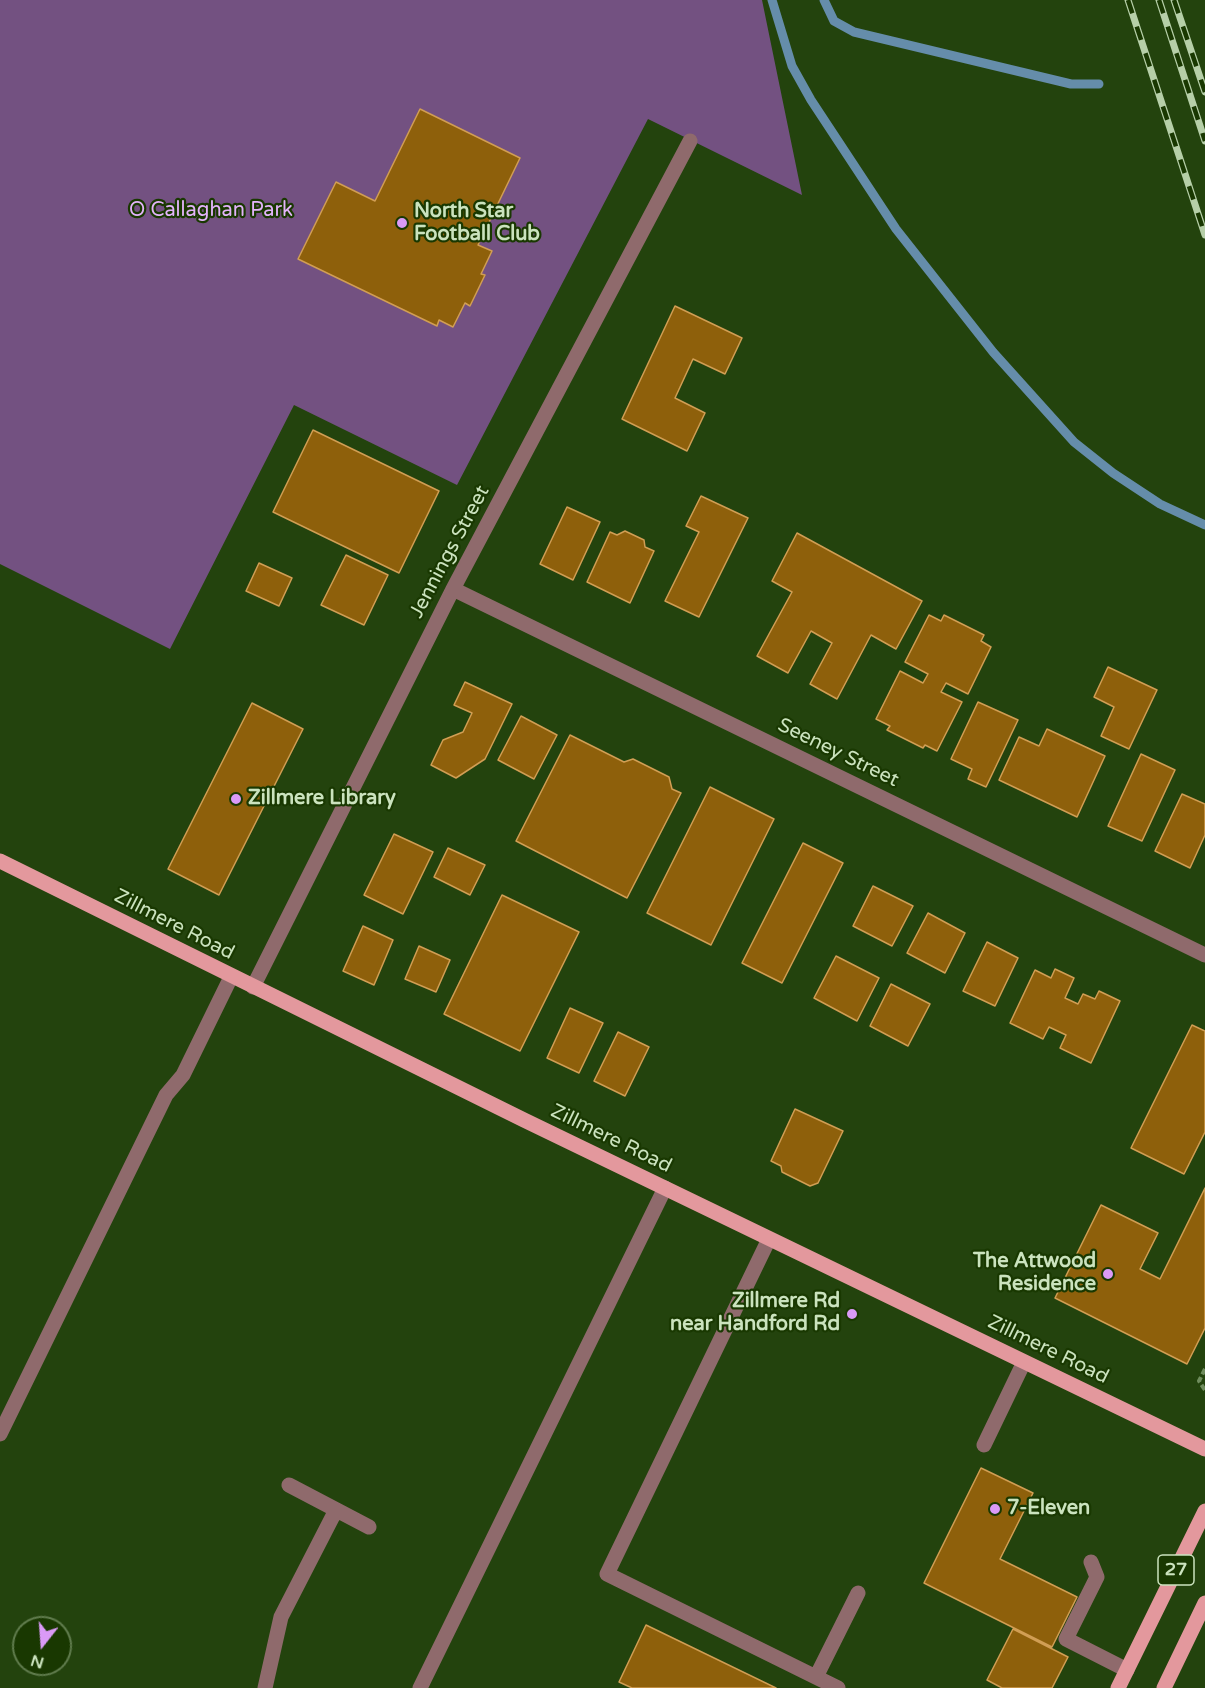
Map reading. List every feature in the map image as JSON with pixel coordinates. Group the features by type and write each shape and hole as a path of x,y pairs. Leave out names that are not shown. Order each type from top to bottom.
{"main road":[{"name":"Zillmere Road","path":"0,861 231,977 1205,1449"},
{"name":"27","path":"1118,1688 1205,1511"},
{"name":"27","path":"1164,1688 1205,1604"}],"street":[{"name":"Jennings Street","path":"253,987 453,589 690,141"},
{"name":"Seeney Street","path":"453,589 1205,954"},
{"path":"0,1434 166,1095 183,1075 231,977"},
{"path":"420,1688 665,1188"},
{"path":"769,1239 608,1574 838,1688"},
{"path":"984,1445 1024,1362"},
{"path":"289,1485 369,1527"},
{"path":"265,1688 281,1617 336,1510"},
{"path":"1091,1562 1097,1577 1066,1639 1127,1670"},
{"path":"816,1677 858,1593"}],"path":[{"path":"1205,1369 1199,1381 1205,1390"}],"green space":[{"name":"O Callaghan Park","path":"0,0 762,0 802,195 648,119 457,485 294,405 170,649 0,564"}],"building":[{"name":"North Star Football Club","path":"420,109 520,158 478,245 492,251 481,274 485,275 470,306 465,303 453,327 439,320 437,326 298,259 336,182 375,201"},
{"path":"675,306 742,338 725,374 693,359 675,398 705,413 687,451 622,419"},
{"path":"313,430 439,491 399,573 273,512"},
{"path":"701,496 748,518 699,617 665,601 699,532 686,526"},
{"path":"567,507 600,522 573,580 540,564"},
{"path":"625,531 644,540 645,547 654,551 630,603 587,582 610,532 617,535"},
{"path":"797,533 922,601 896,649 871,635 837,699 810,684 832,643 811,631 788,673 757,656 792,592 772,581"},
{"path":"346,555 388,575 364,625 321,605"},
{"path":"259,563 292,578 279,606 246,591"},
{"path":"929,615 941,621 944,615 984,635 981,641 991,647 968,694 946,683 941,692 962,702 937,751 925,745 923,748 887,730 890,726 876,719 900,671 923,683 928,674 905,662"},
{"path":"1108,667 1157,690 1129,749 1101,736 1114,707 1094,697"},
{"path":"465,682 512,704 485,759 456,778 431,765 443,740 463,732 472,713 454,705"},
{"path":"978,702 1018,720 986,787 968,779 972,769 951,759"},
{"name":"Zillmere Library","path":"252,703 303,729 219,895 168,869"},
{"path":"521,716 557,735 534,779 498,760"},
{"path":"1047,729 1105,756 1077,817 999,780 1019,737 1039,746"},
{"path":"570,735 624,762 633,759 669,777 672,789 681,793 627,898 516,841"},
{"path":"1141,754 1175,770 1142,841 1108,826"},
{"path":"710,787 774,819 711,945 647,913"},
{"path":"1182,794 1205,804 1205,835 1190,868 1155,851"},
{"path":"394,834 433,852 403,914 364,895"},
{"path":"803,843 843,863 782,983 742,963"},
{"path":"448,848 485,865 470,895 434,877"},
{"path":"873,886 913,906 892,946 853,926"},
{"path":"502,895 579,932 520,1051 444,1014"},
{"path":"928,913 965,933 945,973 907,953"},
{"path":"363,926 393,940 374,985 343,971"},
{"path":"987,942 1018,958 995,1006 963,991"},
{"path":"419,946 450,960 436,992 405,979"},
{"path":"836,956 879,978 857,1021 814,998"},
{"path":"1055,969 1074,978 1065,998 1078,1004 1083,994 1095,999 1099,991 1120,1001 1091,1063 1060,1048 1066,1035 1049,1027 1043,1039 1010,1023 1035,970 1051,978"},
{"path":"891,984 930,1004 908,1046 870,1026"},
{"path":"570,1008 603,1023 579,1073 547,1058"},
{"path":"1192,1025 1205,1031 1205,1132 1184,1174 1131,1148"},
{"path":"618,1032 649,1047 625,1096 594,1081"},
{"path":"795,1109 843,1131 818,1183 810,1186 782,1172 781,1166 771,1161"},
{"name":"The Attwood Residence","path":"1205,1188 1205,1328 1187,1364 1055,1298 1101,1205 1158,1233 1140,1269 1160,1279"},
{"path":"981,1468 1033,1493 1000,1559 1077,1597 1052,1647 924,1583"},
{"path":"646,1625 776,1688 632,1688 619,1682"},
{"path":"1013,1629 1068,1657 1052,1688 1002,1688 987,1680"}],"waterway":[{"path":"772,0 792,66 811,100 896,229 993,352 1074,442 1113,473 1160,504 1205,525"},
{"path":"824,0 834,21 854,32 1071,84 1099,84"}],"railway":[{"path":"1128,0 1205,235"},
{"path":"1159,0 1205,141"},
{"path":"1174,0 1205,92"}],"place":[{"name":"North Star Football Club","path":"402,223"},
{"name":"Zillmere Library","path":"236,799"},
{"name":"The Attwood Residence","path":"1108,1274"},
{"name":"Zillmere Rd near Handford Rd","path":"852,1314"},
{"name":"7-Eleven","path":"995,1509"}]}
